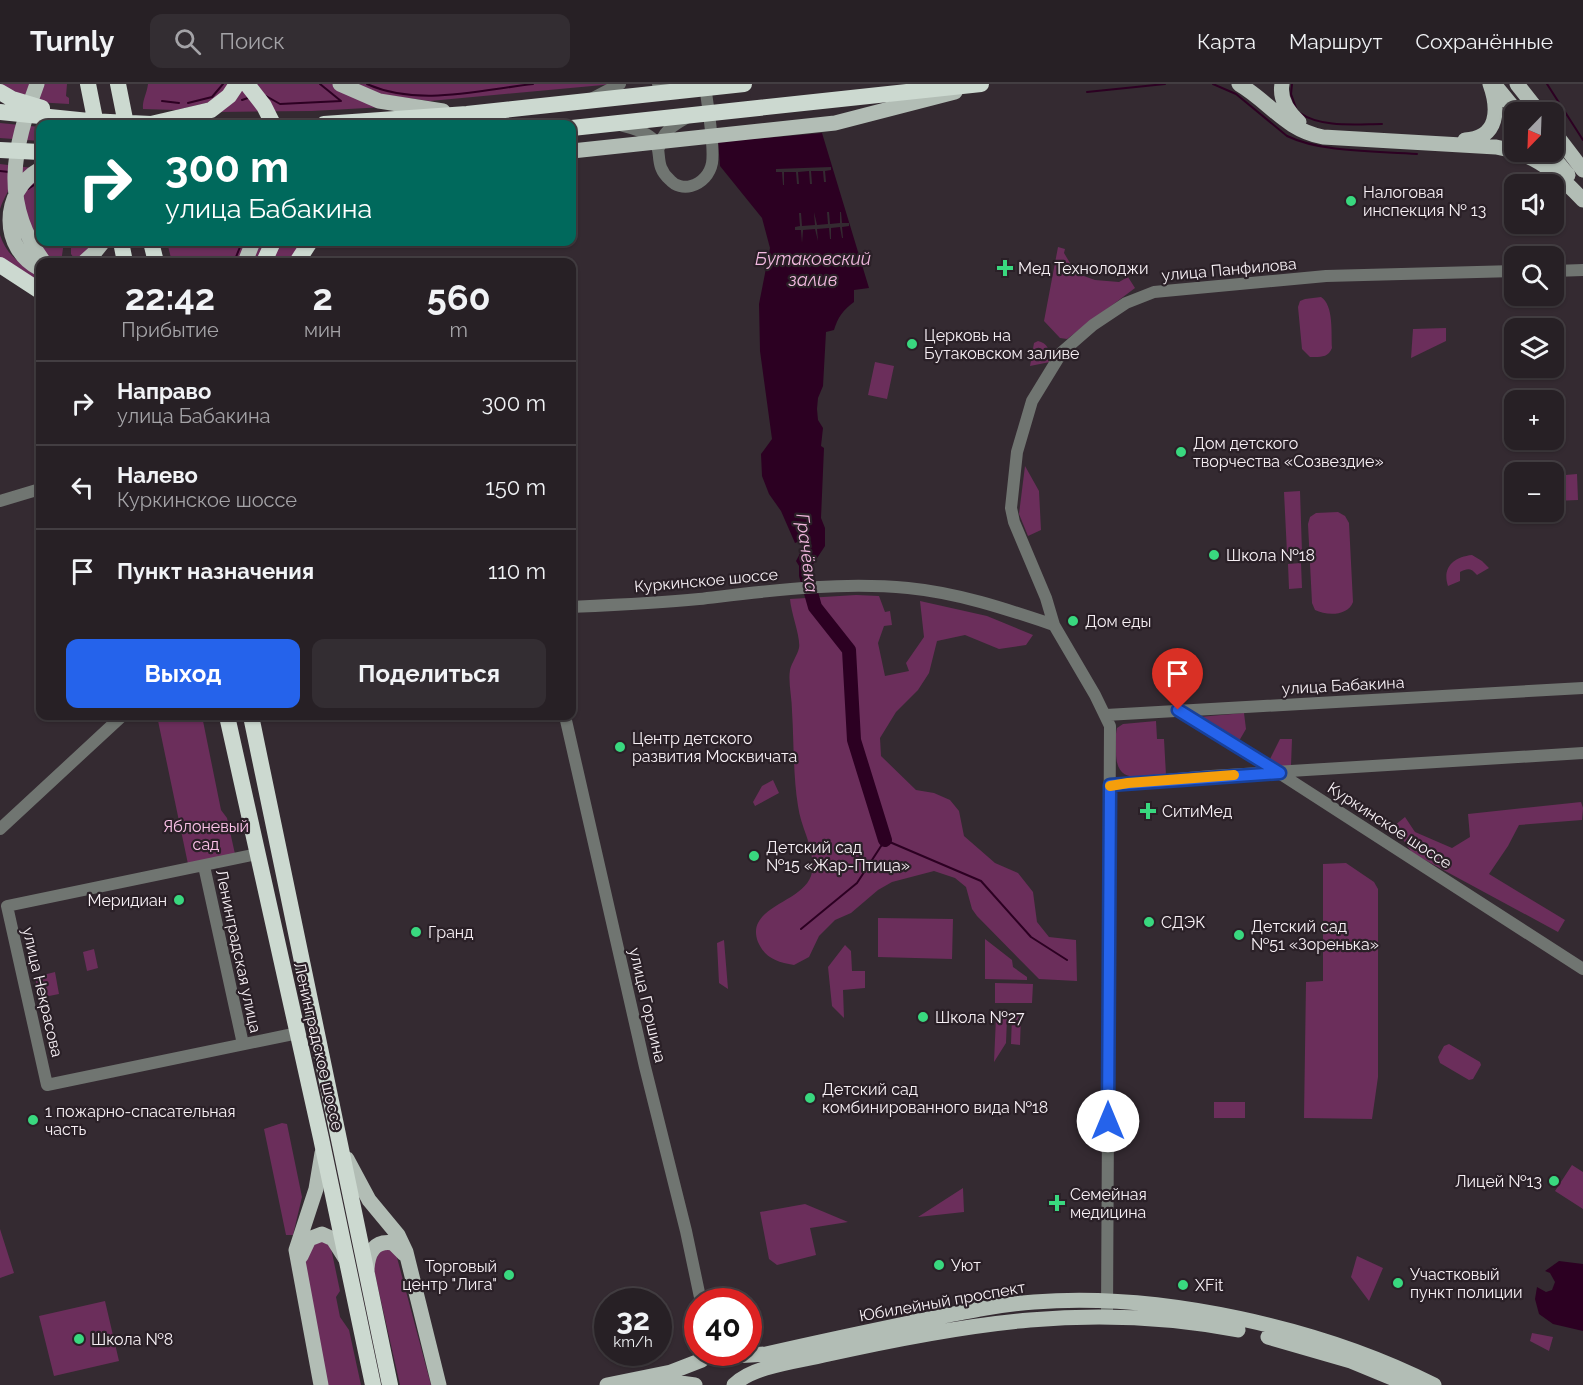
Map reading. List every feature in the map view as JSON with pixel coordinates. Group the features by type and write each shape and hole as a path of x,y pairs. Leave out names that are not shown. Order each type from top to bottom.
{"highway":[{"path":"88,84 93,120"},
{"path":"118,84 125,120"},
{"path":"169,120 212,110 229,96 237,84"},
{"path":"247,84 264,106 271,120"},
{"path":"381,120 467,114 744,84"},
{"path":"576,128 982,84"},
{"path":"0,92 24,104 82,120"},
{"path":"0,112 68,120"},
{"path":"0,150 36,152"},
{"path":"0,265 36,288"},
{"name":"Ленинградское шоссе","path":"228,720 298,1033 367,1272 390,1385"},
{"name":"Ленинградское шоссе","path":"252,720 329,1136 348,1265 373,1385"}],"main road":[{"path":"37,84 16,146 12,187 15,206 23,230 41,258"},
{"path":"340,84 379,101 467,114"},
{"path":"576,151 835,123 982,84"},
{"path":"1239,84 1262,100 1287,123 1309,134 1323,137 1504,149"},
{"path":"1282,84 1280,93 1287,109 1301,124 1311,128 1458,140 1472,139 1483,135 1490,129 1497,110 1492,84"},
{"path":"1492,84 1509,102"},
{"path":"1517,84 1531,102"},
{"path":"1564,145 1583,170"},
{"path":"1540,162 1583,200"},
{"path":"1557,162 1583,193"},
{"path":"36,171 15,188 7,204 4,222 8,239 17,254 36,267"},
{"path":"88,258 100,246"},
{"path":"293,258 306,246"},
{"path":"329,1136 369,1200 398,1235 406,1252 440,1385"},
{"path":"321,1385 299,1268 297,1245 312,1202 329,1136"},
{"path":"299,1268 305,1243 313,1236 322,1234 333,1239 348,1265"},
{"path":"367,1272 367,1261 371,1250 383,1242 398,1246 408,1263"},
{"name":"Юбилейный проспект","path":"762,1354 993,1307 1066,1300 1159,1318 1237,1329 1329,1353 1409,1385"},
{"name":"Юбилейный проспект","path":"735,1384 770,1368 961,1328 1107,1308 1202,1312 1246,1321 1328,1341 1380,1360 1434,1385"},
{"path":"606,1385 671,1372 684,1366"},
{"path":"702,1366 699,1375 705,1385"},
{"name":"Юбилейный проспект","path":"735,1384 739,1377 739,1366"},
{"path":"655,1385 673,1382 695,1385"}],"street":[{"path":"588,100 620,84"},
{"path":"614,123 652,136 663,170 674,184 683,187 697,184 706,176 711,166 712,154 696,88 658,84"},
{"path":"658,150 663,135 670,128 694,115"},
{"path":"1564,271 1583,270"},
{"name":"улица Панфилова","path":"1107,1308 1110,726 1106,715 1054,625 1046,598 1014,522 1011,508 1017,452 1032,401 1062,352 1093,325 1126,303 1154,292 1269,281 1504,271"},
{"path":"0,501 36,490"},
{"name":"Куркинское шоссе","path":"576,607 666,602 792,589 907,588 987,603 1054,625"},
{"name":"улица Бабакина","path":"1106,715 1583,688"},
{"name":"Куркинское шоссе","path":"1178,710 1280,773 1583,969"},
{"path":"0,829 118,720"},
{"name":"улица Горшина","path":"566,720 698,1288"},
{"path":"1110,785 1583,753"},
{"path":"1303,788 1310,775 1320,770"},
{"name":"улица Некрасова","path":"257,854 7,906 47,1085 298,1033"},
{"name":"Ленинградская улица","path":"204,866 243,1044"}],"green space":[{"path":"0,84 67,84 66,96 69,98 69,104 35,102"},
{"path":"148,84 232,84 215,101 176,110 143,109"},
{"path":"243,84 332,84 385,107 312,111 219,112"},
{"path":"350,84 614,84 430,101 378,94"},
{"path":"0,123 36,127 36,141 0,138"},
{"path":"0,164 33,168 13,185 0,209"},
{"path":"36,179 36,246 63,246 62,258 39,258 20,193"},
{"path":"0,235 11,254 36,272 36,280 0,257"},
{"path":"71,246 94,246 80,258 74,258 71,254"},
{"path":"168,246 247,246 243,258 171,258"},
{"path":"256,246 302,246 294,258 251,258"},
{"path":"1058,247 1065,249 1064,253 1073,268 1081,275 1095,280 1119,282 1128,277 1135,288 1067,339 1060,338 1044,321"},
{"path":"1321,297 1330,313 1332,348 1326,355 1310,357 1302,349 1298,307 1300,301"},
{"path":"1446,328 1446,341 1411,358 1413,329"},
{"path":"1038,341 1048,348 1050,362 1030,366 1034,343"},
{"path":"875,362 894,366 887,399 868,395"},
{"path":"1025,466 1039,491 1041,530 1028,536 1019,514"},
{"path":"1577,474 1578,500 1564,501 1564,475"},
{"path":"1300,491 1302,552 1287,553 1284,492"},
{"path":"1338,512 1345,516 1349,523 1353,602 1347,610 1342,612 1325,613 1315,610 1312,603 1308,524 1310,517 1316,513"},
{"path":"1472,555 1489,568 1477,575 1467,569 1460,572 1460,581 1448,586 1448,569 1454,561"},
{"path":"1301,563 1302,588 1289,589 1288,564"},
{"path":"879,596 885,612 890,611 892,625 884,626 878,643 885,676 909,671 906,663 924,637 920,601 987,616 1033,635 1026,645 999,649 965,635 937,641 929,673 918,690 896,712 880,738 881,756 916,790 934,793 950,800 959,811 964,836 995,863 1018,873 1033,892 1037,922 1049,937 1076,940 1077,981 1039,979 977,916 972,909 966,887 955,878 934,871 892,882 878,890 851,913 835,920 819,936 809,957 794,965 772,958 764,952 758,942 756,930 760,920 799,891 808,882 812,872 812,854 800,814 795,782 790,675 799,644 790,599"},
{"path":"1244,713 1246,729 1239,741 1199,717"},
{"name":"Яблоневый сад","path":"158,720 203,720 221,810 227,818 235,854 188,864"},
{"path":"1156,721 1157,739 1164,739 1166,775 1132,777 1125,774 1117,763 1117,728 1123,724"},
{"path":"1280,739 1292,739 1291,766 1277,765 1270,759"},
{"path":"773,780 779,793 755,806 753,802 762,786"},
{"path":"1581,802 1582,820 1519,825 1489,874 1565,920 1558,932 1412,853 1394,826 1405,817 1415,832 1452,848 1470,837 1468,814"},
{"path":"1346,863 1374,882 1378,889 1378,1077 1372,1119 1304,1118 1306,982 1323,981 1323,864"},
{"path":"878,918 953,919 952,959 878,957"},
{"path":"985,939 1012,960 1013,967 1027,977 1027,980 985,979"},
{"path":"724,940 728,989 719,983 717,943"},
{"path":"845,945 851,951 852,971 865,971 865,988 843,990 844,1018 832,1006 828,967"},
{"path":"94,949 98,968 87,971 83,952"},
{"path":"55,972 59,994 39,998 35,977"},
{"path":"995,983 1033,984 1032,1003 995,1003"},
{"path":"1012,1015 1021,1015 1020,1045 1011,1044"},
{"path":"996,1017 1007,1018 1006,1043 994,1062"},
{"path":"1449,1044 1480,1062 1481,1065 1473,1079 1469,1080 1440,1063 1438,1057 1444,1046"},
{"path":"1214,1102 1245,1102 1245,1118 1214,1118"},
{"path":"282,1123 287,1124 302,1197 293,1235 286,1235 264,1129"},
{"path":"1572,1165 1583,1172 1583,1209 1555,1191"},
{"path":"963,1188 964,1212 918,1217"},
{"path":"805,1204 848,1222 810,1228 816,1255 777,1265 769,1259 760,1212"},
{"path":"0,1229 14,1273 0,1278"},
{"path":"325,1241 331,1248 340,1291 336,1297 340,1317 349,1330 361,1385 328,1385 304,1266 310,1244"},
{"path":"379,1249 395,1250 431,1385 400,1385 372,1261"},
{"path":"1357,1256 1383,1268 1369,1301 1351,1277"},
{"path":"105,1301 119,1361 54,1376 39,1316"},
{"path":"1532,1333 1553,1337 1549,1351 1530,1341"}],"water":[{"name":"Бутаковский залив","path":"746,84 755,139 822,133 869,288 854,290 854,302 841,314 834,330 826,332 823,386 818,398 817,409 818,420 823,428 821,518 825,528 825,546 806,575 796,561 803,548 800,541 795,543 762,476 761,454 772,439 760,351 759,304 770,248 762,218 720,166 718,140"},
{"path":"1559,1261 1583,1264 1583,1331 1553,1324 1539,1314 1535,1299 1537,1287 1546,1292 1552,1290 1555,1282 1550,1273 1545,1271"}],"pier":[{"path":"714,84 749,84 755,125 720,129"},
{"path":"831,167 831,170 825,171 826,182 824,182 823,171 811,171 812,184 810,184 809,171 798,172 799,184 797,184 796,172 784,172 784,185 782,172 776,172 776,169"},
{"path":"814,212 817,225 828,224 827,212 829,212 830,224 840,223 841,212 842,223 849,223 849,226 842,227 843,238 840,227 831,228 831,239 829,228 817,229 818,241 815,229 803,230 802,243 801,230 795,230 795,227 800,226 799,213 801,213 802,226 815,225"}],"waterway":[{"path":"188,103 212,97 223,84"},
{"path":"266,96 280,104 341,101 320,84"},
{"path":"367,84 407,95 428,96 471,93 533,84"},
{"path":"1087,92 1165,84"},
{"path":"1213,84 1236,94 1287,136 1301,142 1350,150 1417,154"},
{"path":"1292,84 1291,94 1296,108"},
{"path":"1547,84 1583,140"},
{"path":"242,100 248,98"},
{"path":"162,101 179,103"},
{"path":"1300,113 1329,123 1382,124"},
{"path":"0,171 9,172"},
{"path":"28,189 36,184"},
{"path":"236,258 240,246"},
{"name":"Грачёвка","path":"806,557 806,575 815,607 849,650 854,740 885,840"},
{"name":"Грачёвка","path":"801,929 857,883 885,840 981,881 1031,937 1067,960"}],"slow traffic":[{"path":"1110,786 1234,775"}],"place":[{"name":"Налоговая инспекция № 13","path":"1351,201"},
{"name":"Мед Технолоджи","path":"1005,268"},
{"name":"Церковь на Бутаковском заливе","path":"912,344"},
{"name":"Дом детского творчества «Созвездие»","path":"1181,452"},
{"name":"Школа №18","path":"1214,555"},
{"name":"Дом еды","path":"1073,621"},
{"name":"Центр детского развития Москвичата","path":"620,747"},
{"name":"СитиМед","path":"1148,811"},
{"name":"Детский сад №15 «Жар-Птица»","path":"754,856"},
{"name":"Меридиан","path":"179,900"},
{"name":"СДЭК","path":"1149,922"},
{"name":"Гранд","path":"416,932"},
{"name":"Детский сад №51 «Зоренька»","path":"1239,935"},
{"name":"Школа №27","path":"923,1017"},
{"name":"Детский сад комбинированного вида №18","path":"810,1098"},
{"name":"1 пожарно-спасательная часть","path":"33,1120"},
{"name":"Лицей №13","path":"1554,1181"},
{"name":"Семейная медицина","path":"1057,1203"},
{"name":"Уют","path":"939,1265"},
{"name":"Торговый центр \"Лига\"","path":"509,1275"},
{"name":"Участковый пункт полиции","path":"1398,1283"},
{"name":"XFit","path":"1183,1285"},
{"name":"Школа №8","path":"79,1339"}],"route":[{"path":"1108,1121 1110,785 1211,776 1280,773 1178,710"}]}
